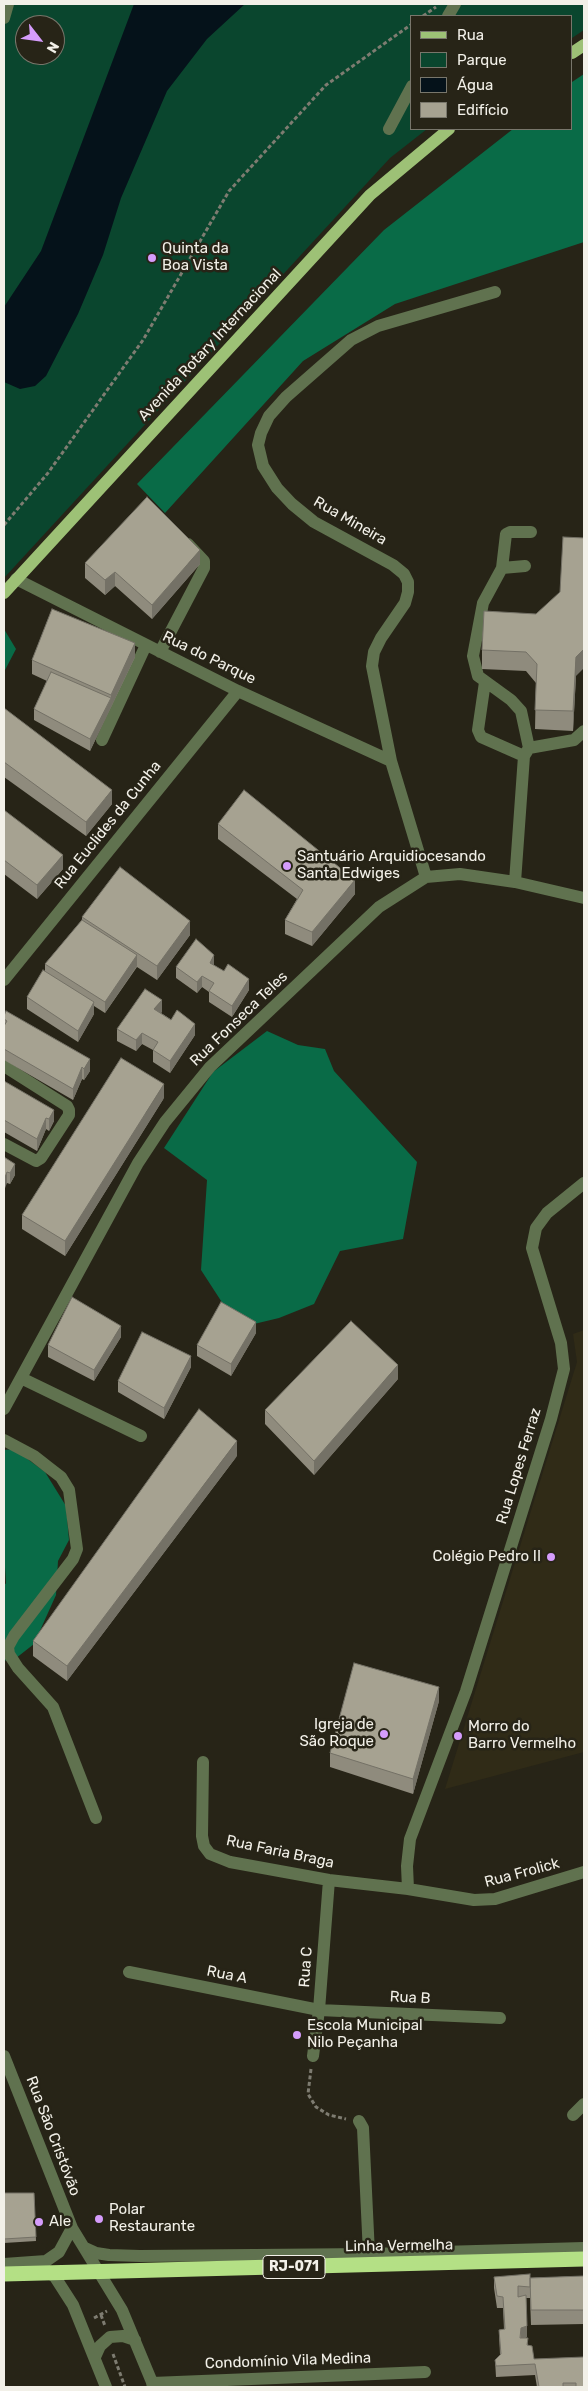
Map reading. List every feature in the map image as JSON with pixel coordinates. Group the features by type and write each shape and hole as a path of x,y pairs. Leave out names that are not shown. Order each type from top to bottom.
{"highway":[{"name":"Linha Vermelha","path":"4,2272 584,2258"}],"main road":[{"path":"573,52 584,45"},
{"name":"Avenida Rotary Internacional","path":"4,593 370,195 448,130"}],"street":[{"path":"4,18 8,4"},
{"path":"449,15 455,4"},
{"path":"389,129 410,90"},
{"name":"Rua Mineira","path":"426,877 391,761 372,666 374,652 381,638 405,603 408,582 404,574 393,565 314,522 292,504 277,488 263,466 258,445 269,416 286,397 351,340 378,326 495,292"},
{"path":"515,882 526,752 521,711 511,700 478,676 473,656 482,603 502,568 506,534 510,532 531,532"},
{"path":"160,652 204,564 202,558 182,536"},
{"path":"502,568 525,566"},
{"name":"Rua do Parque","path":"16,579 238,691 391,761"},
{"path":"102,740 146,645"},
{"path":"485,682 478,730 482,737 526,752 574,740 584,731"},
{"name":"Rua Euclides da Cunha","path":"4,980 238,691"},
{"name":"Rua Fonseca Teles","path":"4,1409 138,1163 165,1122 210,1067 379,907 426,877 460,874 515,882 584,898"},
{"path":"4,1066 67,1106 69,1110 69,1115 41,1158 36,1161 4,1144"},
{"name":"Rua Lopes Ferraz","path":"408,1889 410,1839 466,1691 551,1419 564,1369 561,1343 532,1248 536,1228 546,1213 584,1182"},
{"path":"21,1378 141,1436"},
{"path":"4,1440 34,1456 60,1477 69,1490 77,1549 73,1559 14,1636 8,1647 9,1654 18,1668 53,1707 96,1818"},
{"name":"Rua Faria Braga","path":"203,1762 202,1836 204,1846 210,1854 230,1862 329,1880 408,1889"},
{"name":"Rua Frolick","path":"408,1889 474,1900 495,1900 584,1872"},
{"name":"Rua C","path":"313,2056 319,2010 329,1880"},
{"name":"Rua A","path":"129,1972 319,2010"},
{"name":"Rua B","path":"319,2010 500,2018"},
{"name":"Rua São Cristóvão","path":"4,2056 72,2228 122,2310 153,2385"},
{"path":"573,2115 584,2104"},
{"path":"357,2121 363,2128 369,2254"},
{"path":"4,2264 46,2261 59,2252 72,2228"},
{"path":"85,2248 96,2253 121,2256 369,2254 584,2248"},
{"path":"37,2263 55,2277 69,2296 106,2387"},
{"path":"94,2358 100,2346 110,2337 123,2336 135,2340"},
{"name":"Condomínio Vila Medina","path":"153,2385 425,2372"}],"path":[{"path":"424,15 440,4"},
{"path":"4,525 48,473 143,340 229,191 326,85 410,25"},
{"path":"313,2056 308,2094 316,2107 329,2115 357,2121"},
{"path":"94,2318 107,2311"},
{"path":"110,2337 115,2347 112,2353 126,2387"}],"shaded area":[{"name":"Colégio Pedro II","path":"584,1330 584,1752 445,1789 577,1362 573,1334"}],"green space":[{"name":"Quinta da Boa Vista","path":"4,4 584,4 584,30 573,37 573,15 410,15 410,130 426,130 390,158 4,578"},
{"path":"584,74 584,242 395,304 303,361 165,513 137,484 384,230 512,130 573,130 573,81"},
{"path":"4,629 16,649 4,672"},
{"path":"267,1031 298,1045 325,1049 334,1071 417,1162 403,1239 340,1251 314,1304 279,1318 254,1324 225,1307 201,1270 207,1180 164,1148 213,1072"},
{"path":"14,1449 45,1472 66,1506 69,1540 58,1561 56,1595 34,1644 11,1662 4,1660 4,1583 6,1584 4,1450"}],"water":[{"path":"134,4 245,4 207,39 167,91 121,198 103,255 78,314 46,376 35,386 20,389 4,382 4,307 41,251"}],"building":[{"path":"147,497 200,550 152,605 115,572 105,580 85,563"},
{"path":"563,537 584,538 584,649 576,657 573,711 535,710 537,664 526,652 482,650 484,611 536,614 560,592"},
{"path":"52,609 135,643 111,695 32,660"},
{"path":"51,672 111,698 90,739 34,709"},
{"path":"4,708 112,790 86,822 4,762"},
{"name":"Santuário Arquidiocesando Santa Edwiges","path":"244,790 355,880 312,932 285,920 303,890 218,824"},
{"path":"4,810 63,855 37,885 4,860"},
{"path":"120,867 190,921 157,966 82,917"},
{"path":"82,920 137,955 105,1002 45,964"},
{"path":"196,939 214,955 210,963 224,971 228,964 249,979 232,1006 209,991 214,983 202,976 197,982 176,967"},
{"path":"43,970 94,1002 78,1031 27,997"},
{"path":"145,989 162,1000 154,1009 171,1020 177,1010 195,1024 170,1061 153,1050 158,1042 142,1033 136,1040 117,1029"},
{"path":"6,1011 90,1059 84,1069 82,1067 73,1089 4,1049 4,1026 7,1021 4,1019 4,1016"},
{"path":"121,1058 164,1084 65,1241 22,1215"},
{"path":"4,1081 54,1110 49,1119 46,1118 37,1139 4,1120"},
{"path":"4,1157 15,1164 10,1173 7,1172 4,1180"},
{"path":"72,1297 121,1326 94,1370 48,1345"},
{"path":"221,1302 256,1322 231,1364 197,1345"},
{"path":"351,1321 398,1365 314,1461 265,1410"},
{"path":"142,1332 191,1356 164,1408 118,1381"},
{"path":"199,1409 237,1441 67,1666 33,1641"},
{"name":"Igreja de São Roque","path":"354,1663 439,1687 413,1779 330,1753"},
{"path":"4,2193 34,2193 36,2237 4,2239"},
{"path":"530,2274 530,2287 518,2286 518,2297 526,2295 527,2326 521,2328 520,2338 528,2338 527,2345 532,2346 534,2359 584,2357 584,2387 576,2387 576,2383 563,2383 563,2387 539,2387 535,2364 496,2366 495,2360 501,2354 499,2330 505,2329 503,2297 497,2296 494,2277"},
{"path":"584,2276 584,2310 531,2310 530,2278"}],"place":[{"name":"Quinta da Boa Vista","path":"152,258"},
{"name":"Santuário Arquidiocesando Santa Edwiges","path":"287,866"},
{"name":"Colégio Pedro II","path":"551,1557"},
{"name":"Igreja de São Roque","path":"384,1734"},
{"name":"Morro do Barro Vermelho","path":"458,1736"},
{"name":"Escola Municipal Nilo Peçanha","path":"297,2035"},
{"name":"Polar Restaurante","path":"99,2219"},
{"name":"Ale","path":"39,2222"}]}
